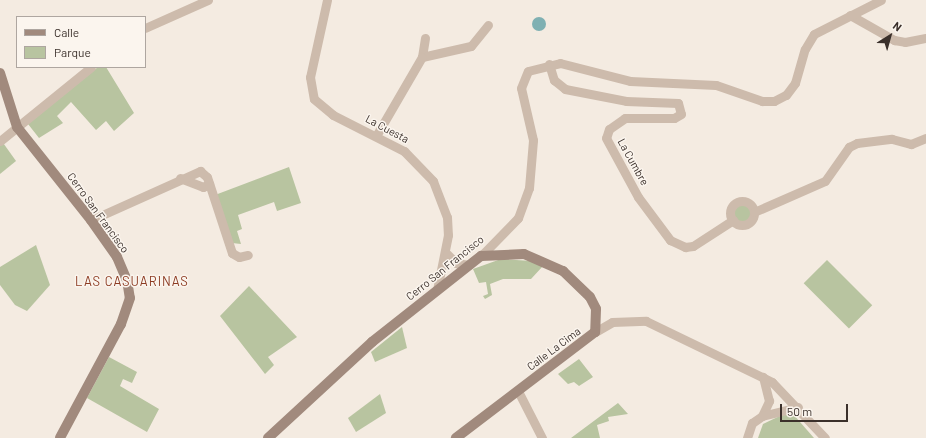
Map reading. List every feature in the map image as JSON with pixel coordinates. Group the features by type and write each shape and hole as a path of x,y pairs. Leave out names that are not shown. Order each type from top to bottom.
{"street":[{"path":"146,28 208,0"},
{"name":"La Cuesta","path":"327,0 310,88 322,109 404,151 434,181 447,217 446,254 437,290"},
{"name":"Cerro San Francisco","path":"268,438 372,342 469,266 508,231 525,203 534,152 521,88 528,71 549,64 589,68 630,81 716,85 774,101 786,95 795,83 805,49 814,34 881,0"},
{"path":"850,15 894,40 905,42 926,38"},
{"path":"422,57 471,46 488,25"},
{"path":"376,136 422,57 425,38"},
{"name":"La Cumbre","path":"549,64 554,80 565,89 626,101 670,100 682,109 674,118 625,118 609,129 606,138 638,197 670,240 685,248 693,246 733,220"},
{"path":"0,141 90,68"},
{"name":"Cerro San Francisco","path":"0,73 17,127 91,220 117,257 127,280 130,298 120,324 60,438"},
{"path":"754,212 748,203 740,202 732,209 733,220 747,224 754,212 826,181 849,147 857,143 892,139 911,144 926,138"},
{"path":"91,220 180,178 200,171 207,176 232,253 239,257 248,255"},
{"path":"180,178 203,187 209,184"},
{"path":"446,254 456,262 469,266"},
{"name":"Calle La Cima","path":"456,438 595,332 596,309 590,297 563,271 524,254 481,256"},
{"path":"595,332 612,322 646,321 763,377 798,407 825,438"},
{"path":"762,416 769,401 763,377"},
{"path":"518,391 542,438"},
{"path":"747,438 752,423 762,416 798,407"}],"green space":[{"path":"97,68 107,68 134,113 114,131 106,121 96,130 71,102 57,116 63,123 39,138 28,124"},
{"path":"1,140 16,161 0,174 0,141"},
{"path":"289,167 301,203 277,211 274,202 238,215 242,229 237,231 241,244 232,243 215,195"},
{"path":"742,201 750,205 754,213 750,221 742,225 734,221 730,213 734,205"},
{"path":"36,245 50,285 27,311 15,305 0,285 0,267"},
{"path":"501,259 532,261 543,266 531,279 503,279 490,284 492,295 485,299 483,296 488,294 486,282 479,283 473,269"},
{"path":"827,260 872,305 849,329 804,283"},
{"path":"249,286 297,337 268,357 274,365 265,374 220,316"},
{"path":"402,327 407,348 375,362 371,352"},
{"path":"109,357 137,372 132,383 123,379 120,386 159,409 147,432 87,398"},
{"path":"579,359 593,377 579,386 574,382 568,384 558,374"},
{"path":"380,394 386,413 356,432 348,418"},
{"path":"618,403 628,414 608,417 609,421 597,425 600,438 571,438"},
{"path":"786,413 793,414 814,438 758,438 763,424"}],"water":[{"path":"536,17 542,17 546,21 546,27 542,31 536,31 532,27 532,21"}],"district":[{"name":"LAS CASUARINAS","path":"132,281"}]}
